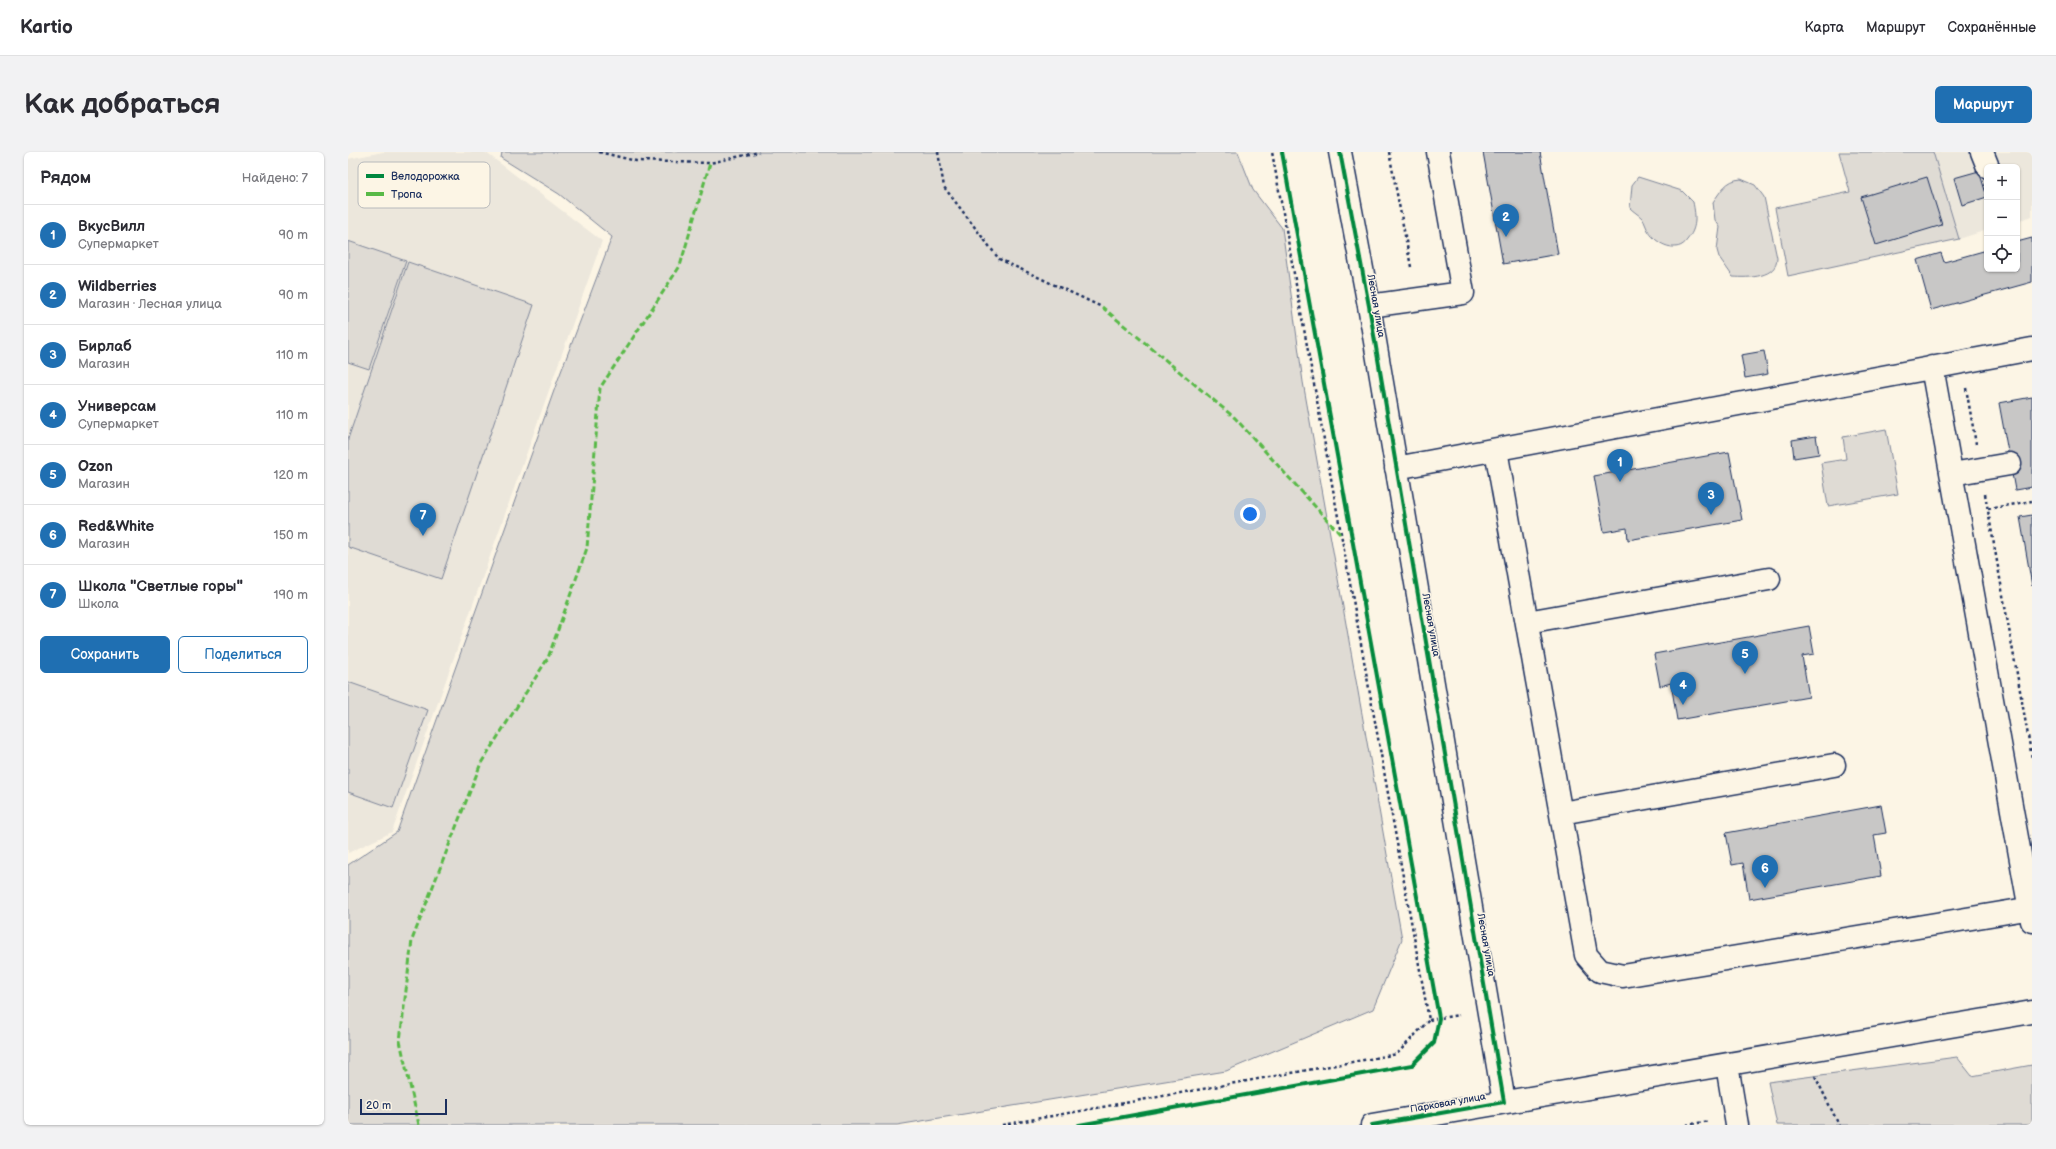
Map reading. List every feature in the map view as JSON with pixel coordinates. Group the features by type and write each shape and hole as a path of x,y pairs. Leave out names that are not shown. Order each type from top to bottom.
{"street":[{"name":"Лесная улица","path":"1340,152 1369,306 1504,1102"},
{"path":"1369,306 1463,293 1438,152"},
{"path":"1982,152 1987,164"},
{"path":"1396,468 2032,349"},
{"path":"1496,450 1586,956 1600,971 1623,976 2031,913 1932,367"},
{"path":"1952,474 2010,464"},
{"path":"1527,622 1769,579"},
{"path":"1561,813 1834,765"},
{"name":"Парковая улица","path":"1372,1125 2032,1012"},
{"path":"1727,1065 1737,1125"}],"path":[{"path":"598,152 636,161 710,163 759,152"},
{"path":"938,152 944,188 999,259 1102,306"},
{"path":"1272,152 1429,1020"},
{"path":"1389,152 1411,267"},
{"path":"1962,362 2032,758"},
{"path":"1988,509 2032,501"},
{"path":"1438,1011 1440,1018 1438,1024"},
{"path":"1002,1125 1397,1054 1429,1020 1459,1015"},
{"path":"1804,1052 1838,1125"}],"shaded area":[{"path":"383,152 485,152 602,241 392,832 348,853 348,159"},
{"path":"502,152 1238,152 1253,190 1282,228 1303,382 1402,939 1373,1009 1226,1071 897,1125 348,1125 348,865 397,832 556,385 612,237 559,194 501,158"},
{"path":"1839,152 1933,152 1959,239 1788,276 1775,208 1850,192"},
{"path":"1933,152 2032,152 2032,216 2020,220 2020,164 1984,164 1984,231 1959,239"},
{"path":"1638,177 1682,191 1693,202 1695,213 1694,227 1690,236 1683,244 1673,247 1657,241 1649,232 1642,218 1630,208 1632,185"},
{"path":"1741,179 1755,185 1764,197 1777,258 1776,265 1772,270 1754,277 1733,277 1719,257 1717,250 1720,227 1715,220 1713,202 1721,190 1731,181"},
{"path":"348,241 406,261 369,369 348,362"},
{"path":"408,262 534,305 441,579 348,547 348,439"},
{"path":"1886,429 1898,494 1828,506 1821,463 1846,459 1843,437"},
{"path":"348,682 428,710 393,808 348,792"},
{"path":"1957,1057 1972,1076 2032,1065 2032,1125 1777,1125 1768,1082"}],"building":[{"path":"1483,152 1540,152 1558,254 1503,264"},
{"path":"1979,171 1984,187 1984,198 1962,205 1954,178"},
{"path":"1927,177 1942,225 1876,245 1861,197"},
{"path":"2032,238 2032,282 1931,310 1917,260 1941,253 1944,262 1984,251 1984,272 2020,272 2020,241"},
{"path":"1764,351 1768,374 1745,378 1741,355"},
{"path":"2032,397 2032,487 2015,490 1999,403"},
{"path":"1816,436 1819,454 1794,458 1792,440"},
{"path":"1729,452 1742,520 1628,540 1627,528 1604,532 1594,476"},
{"path":"2032,515 2032,586 2020,517"},
{"path":"1809,626 1814,654 1802,656 1809,697 1677,720 1671,683 1660,686 1654,654"},
{"path":"1881,805 1886,833 1874,835 1881,876 1749,899 1743,863 1732,865 1726,833"}],"marked path":[{"path":"419,1125 400,1041 412,940 481,763 548,658 587,548 600,388 680,266 710,163"},
{"path":"1102,307 1235,418 1340,534"}],"cycle path":[{"path":"1079,1125 1412,1065 1434,1043 1439,1018 1282,152"},
{"path":"1340,152 1369,306 1504,1102 1372,1125"}],"place":[{"name":"Wildberries","path":"1506,237"},
{"name":"ВкусВилл","path":"1620,482"},
{"name":"Бирлаб","path":"1711,515"},
{"name":"Школа \"Светлые горы\"","path":"423,536"},
{"name":"Ozon","path":"1745,674"},
{"name":"Универсам","path":"1683,705"},
{"name":"Red&White","path":"1765,888"}]}
